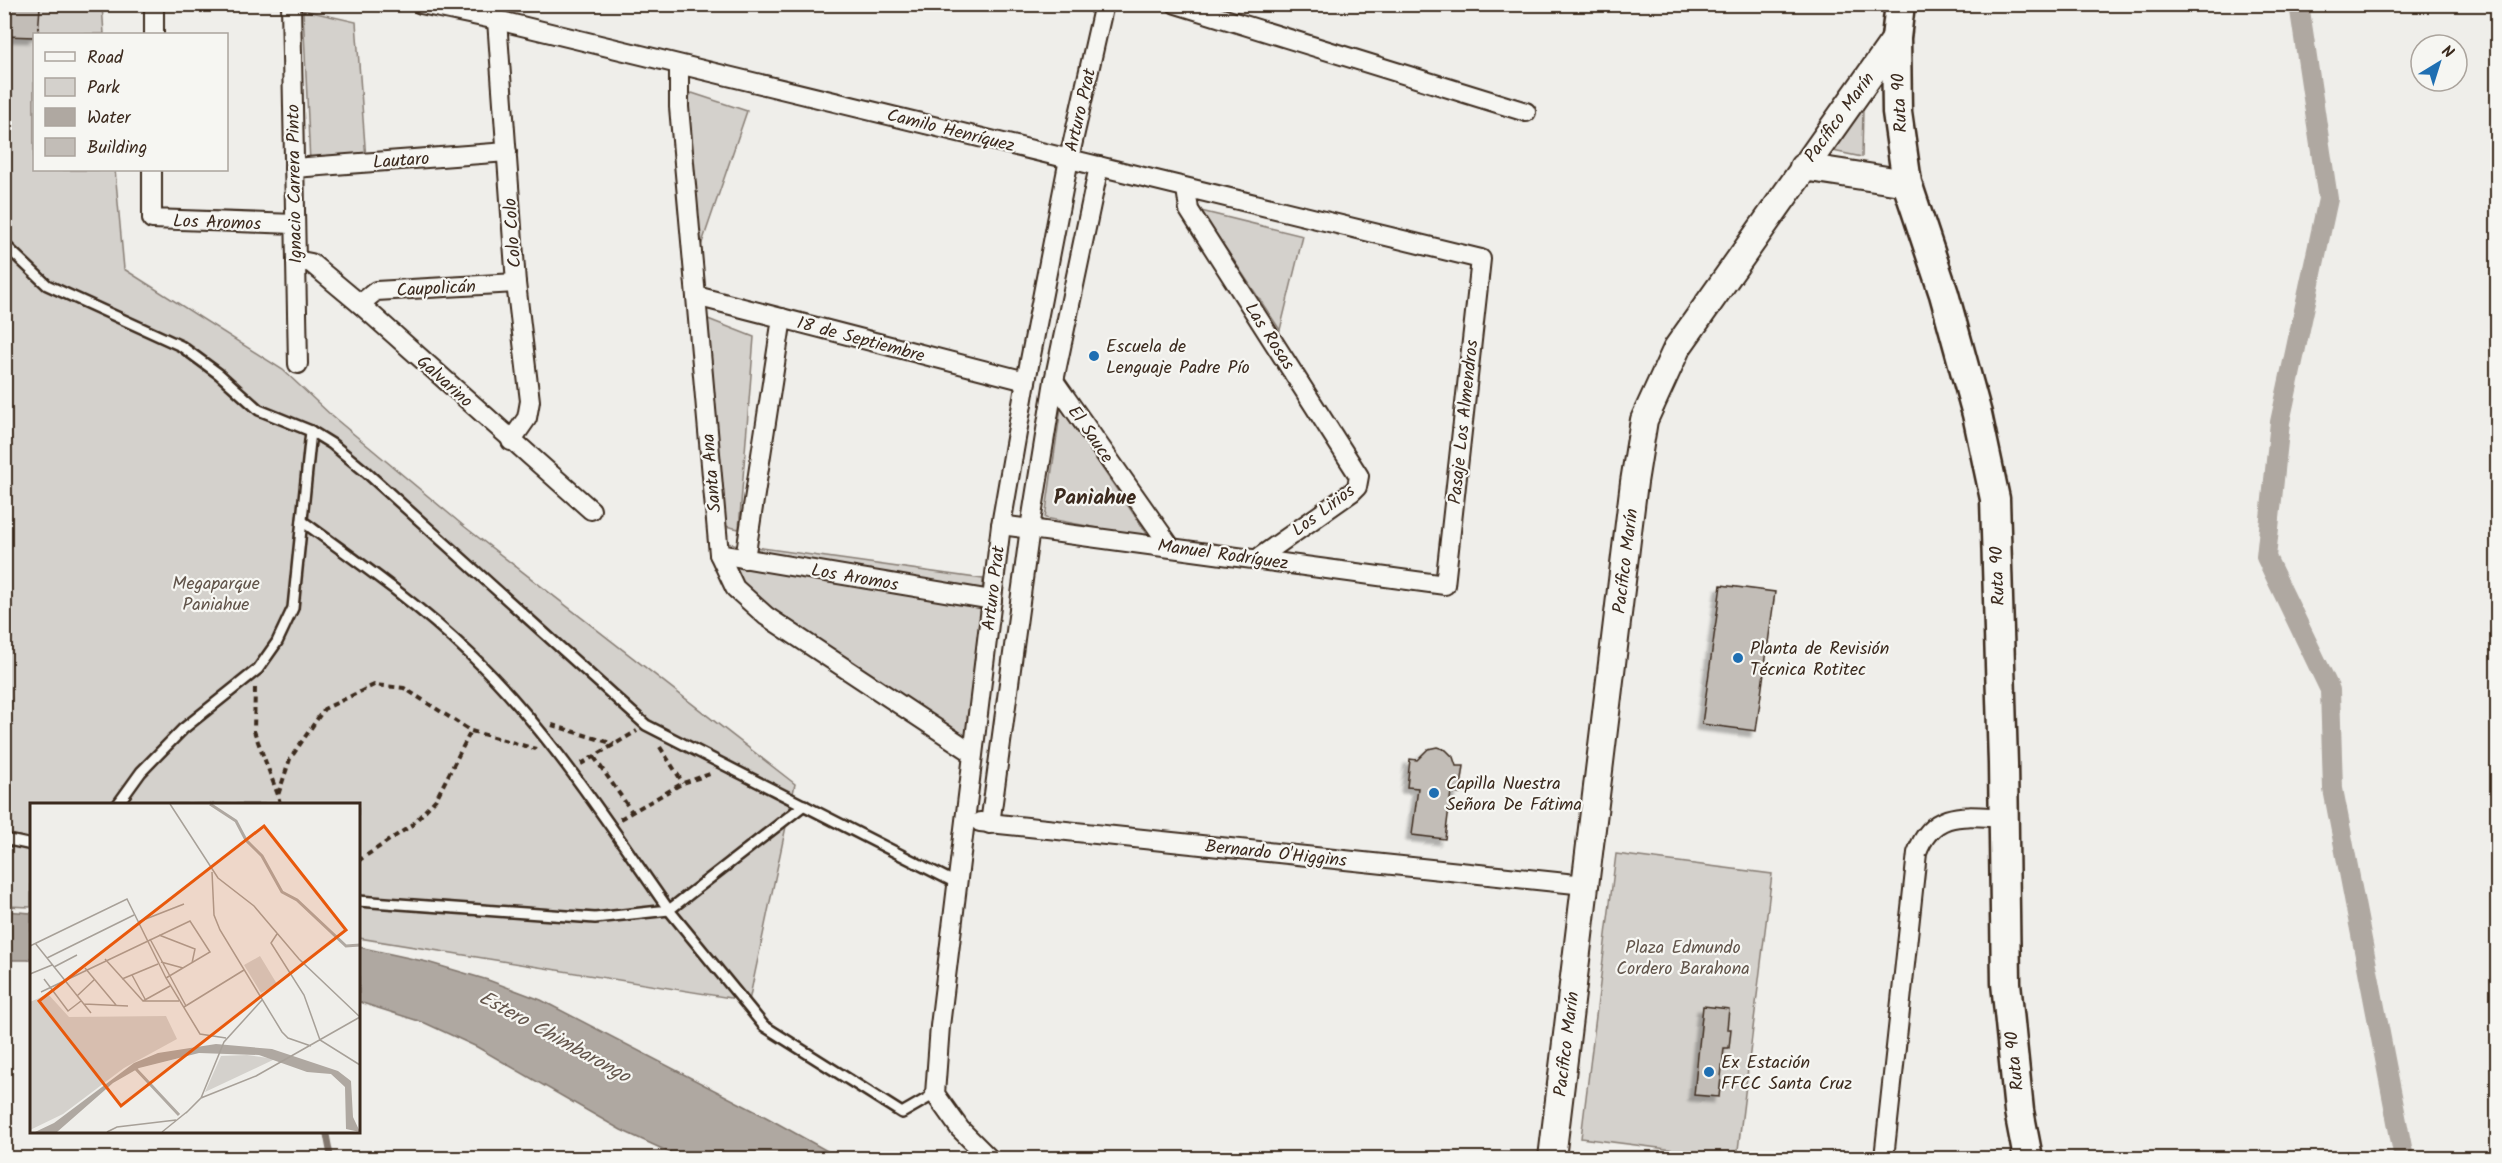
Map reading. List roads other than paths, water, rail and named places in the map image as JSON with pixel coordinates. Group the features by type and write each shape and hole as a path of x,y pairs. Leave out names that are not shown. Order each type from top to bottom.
{"main road":[{"name":"Ruta 90","path":"1900,4 1896,38 1897,112 1907,183 1944,294 1977,414 1995,499 2006,983 2019,1111 2028,1158"}],"street":[{"path":"154,4 154,33"},
{"name":"Ignacio Carrera Pinto","path":"291,4 298,364"},
{"name":"Camilo Henríquez","path":"421,4 497,20 1481,259"},
{"name":"Arturo Prat","path":"935,1094 956,883 966,821 1001,525 1026,381 1070,159 1104,4"},
{"path":"1176,4 1526,112"},
{"name":"Colo Colo","path":"497,20 516,283 530,401 527,418 511,441"},
{"name":"Pacífico Marín","path":"1552,1158 1644,420 1677,348 1896,38"},
{"name":"Santa Ana","path":"679,64 680,107 719,554 735,588 766,616 973,753"},
{"name":"Lautaro","path":"294,168 507,152"},
{"name":"Arturo Prat","path":"990,824 1030,528 1054,381 1099,166"},
{"path":"1803,167 1907,183"},
{"name":"Los Aromos","path":"152,171 152,219 295,224"},
{"name":"Las Rosas","path":"1186,188 1189,210 1357,470 1359,482"},
{"name":"Pasaje Los Almendros","path":"1446,585 1481,259"},
{"name":"Galvarino","path":"296,260 311,263 360,304 591,510"},
{"name":"Caupolicán","path":"360,304 376,291 516,283"},
{"name":"18 de Septiembre","path":"696,296 1026,381"},
{"path":"746,559 782,318"},
{"name":"El Sauce","path":"1054,381 1170,546"},
{"name":"Los Lirios","path":"1257,559 1352,492 1359,482"},
{"name":"Manuel Rodríguez","path":"1001,525 1446,585"},
{"name":"Los Aromos","path":"719,554 992,600"},
{"path":"1884,1152 1917,853 1926,835 1941,822 1961,816 2004,818"},
{"name":"Bernardo O'Higgins","path":"966,821 1585,885"},
{"path":"935,1094 960,1129 989,1158"}],"lane":[{"path":"4,244 47,285 181,346 219,374 259,410 311,431 332,444 366,472 646,725 956,883"},
{"path":"119,803 141,772 183,729 258,669 277,642 293,608 311,431"},
{"path":"302,521 411,601 471,656 530,718 669,910 764,1026 902,1113 935,1094"},
{"path":"360,901 595,918 669,910 804,805"},
{"path":"4,839 30,844"}],"water":[{"path":"5,911 30,913 30,960 5,960"},
{"name":"Estero Chimbarongo","path":"360,947 427,962 488,980 541,1000 840,1158 682,1158 621,1130 477,1047 425,1023 360,1002"}],"waterway":[{"path":"2299,4 2328,199 2280,422 2266,557 2330,690 2333,789 2404,1158"},
{"path":"326,1133 331,1158"}],"place":[{"name":"Escuela de Lenguaje Padre Pío","path":"1094,356"},
{"name":"Planta de Revisión Técnica Rotitec","path":"1738,658"},
{"name":"Capilla Nuestra Señora De Fátima","path":"1434,793"},
{"name":"Ex Estación FFCC Santa Cruz","path":"1709,1072"}],"district":[{"name":"Paniahue","path":"1095,497"}],"park label":[{"name":"Megaparque Paniahue","path":"216,593"},
{"name":"Plaza Edmundo Cordero Barahona","path":"1683,957"}]}
